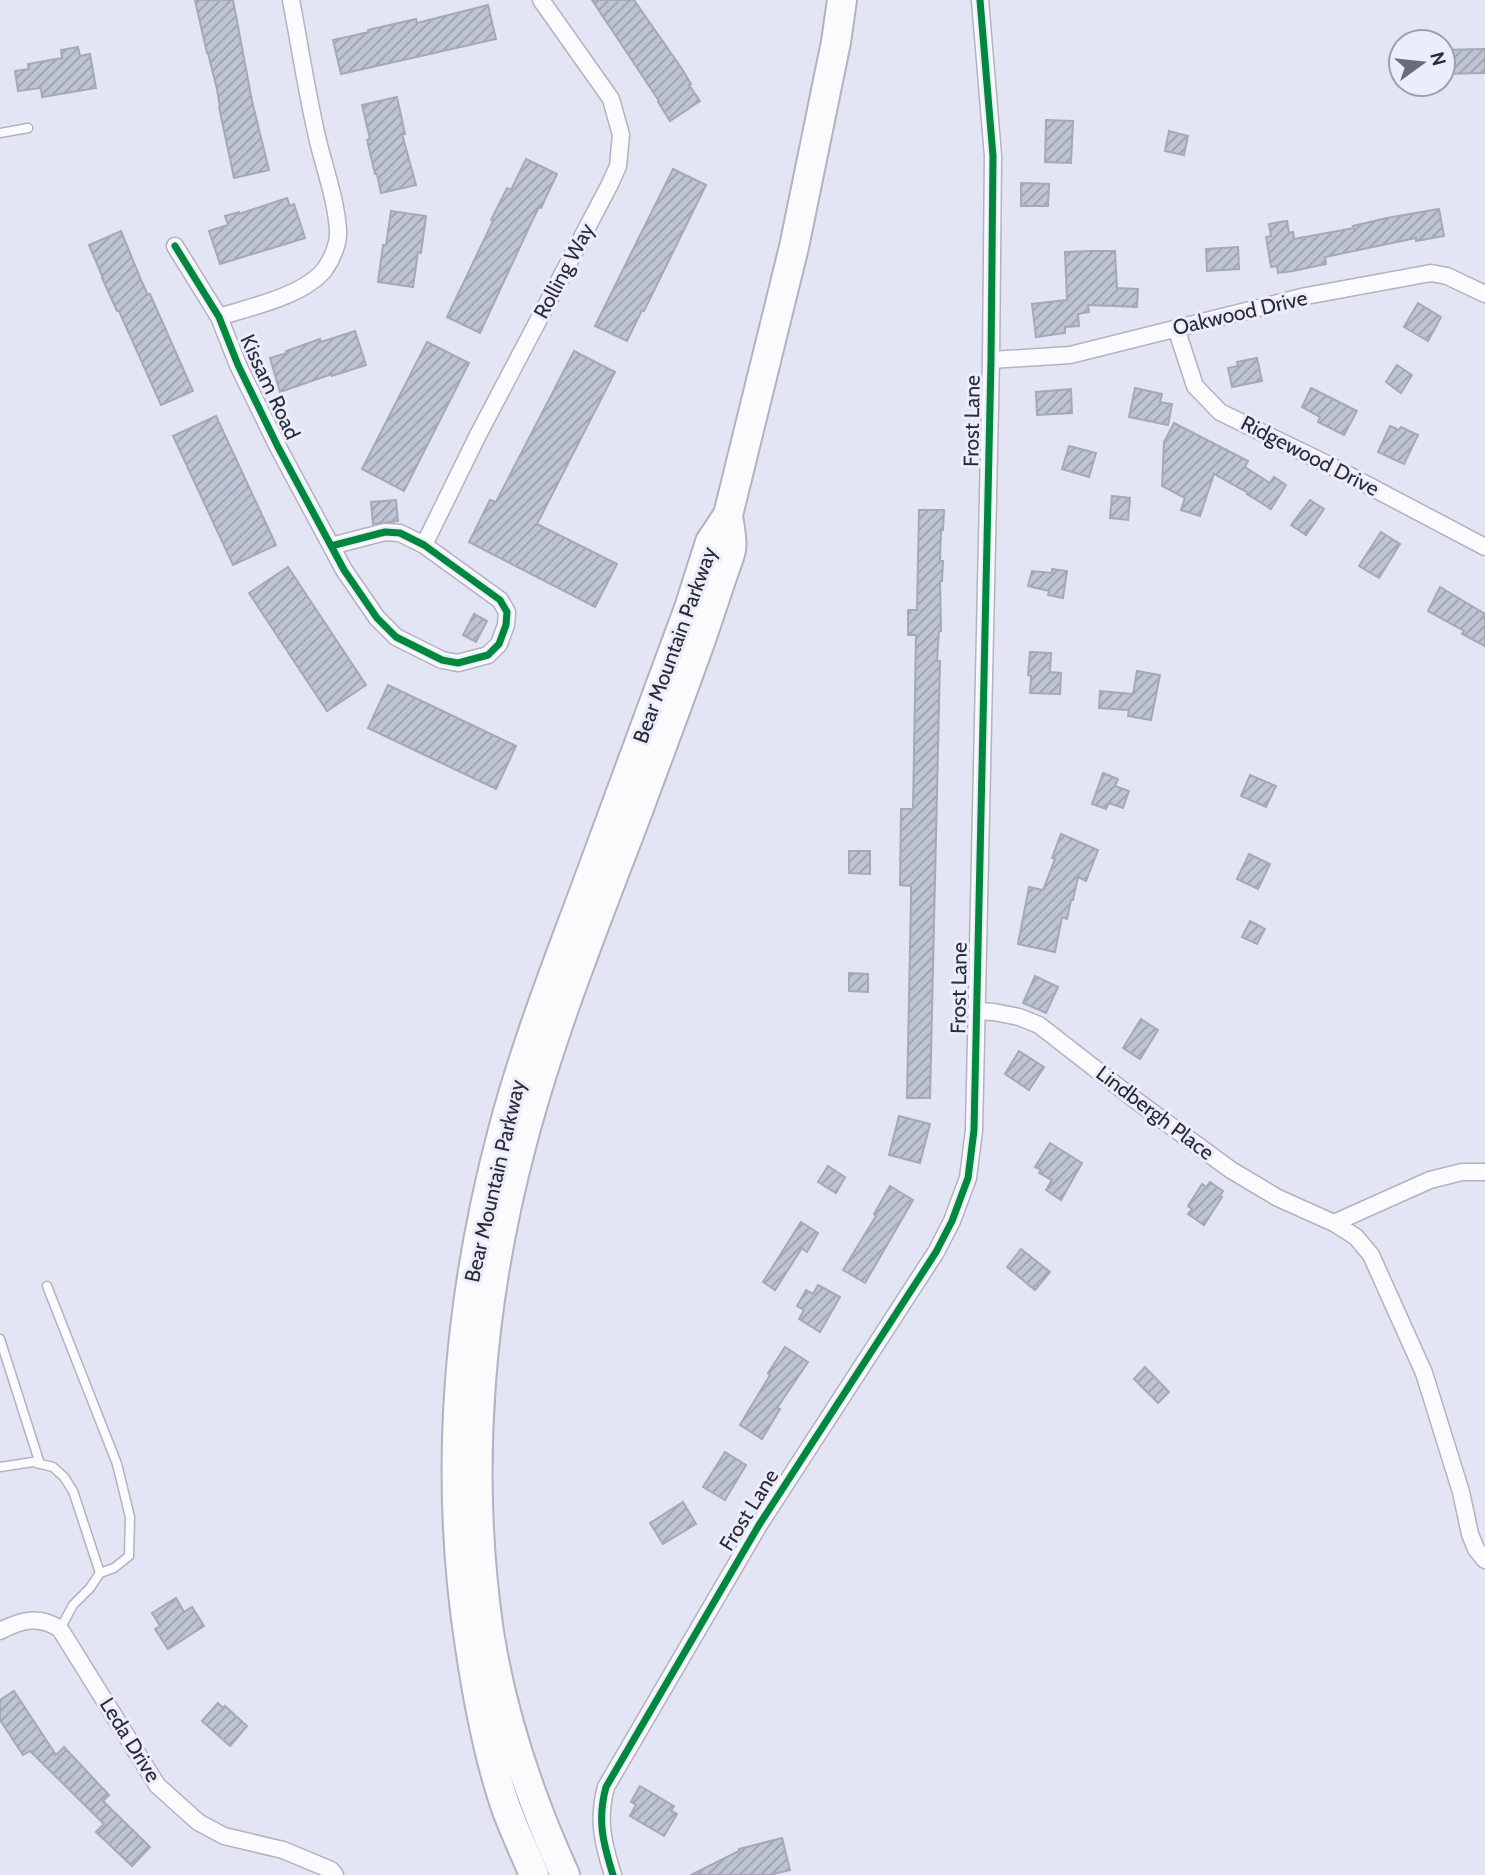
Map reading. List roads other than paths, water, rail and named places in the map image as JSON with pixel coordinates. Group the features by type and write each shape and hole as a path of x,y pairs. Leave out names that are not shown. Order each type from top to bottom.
{"highway":[{"name":"Bear Mountain Parkway","path":"534,1875 506,1808 491,1752 478,1695 464,1605 456,1466 458,1398 468,1296 495,1160 534,1028 680,634 710,542 728,515 794,247 842,0"},
{"name":"Bear Mountain Parkway","path":"565,1875 522,1766 490,1634 480,1542 477,1465 479,1402 486,1332 506,1207 540,1080 732,548 728,515"}],"street":[{"name":"Kissam Road","path":"219,317 285,296 307,284 324,271 333,254 338,233 291,0"},
{"name":"Rolling Way","path":"424,545 618,166 621,135 611,99 541,0"},
{"name":"Frost Lane","path":"613,1875 601,1826 606,1787 759,1525 936,1252 952,1221 968,1178 974,1130 991,360 993,156 980,0"},
{"name":"Kissam Road","path":"174,246 219,317 266,423 344,570 377,618 396,637 442,660 458,663 488,656 499,644 506,625 507,612 500,600 424,545"},
{"name":"Oakwood Drive","path":"991,360 1070,355 1306,296 1431,273 1447,276 1485,294"},
{"name":"Ridgewood Drive","path":"1176,328 1195,386 1220,412 1337,469 1485,547"},
{"path":"331,546 384,532 400,533 424,545"},
{"name":"Lindbergh Place","path":"976,1011 1019,1017 1039,1025 1231,1170 1356,1237 1370,1255 1424,1373 1461,1492 1470,1534 1476,1549 1485,1560"},
{"path":"1334,1223 1430,1180 1462,1172 1485,1172"},
{"path":"0,1630 34,1620 48,1621 60,1629"},
{"name":"Leda Drive","path":"60,1629 157,1785 198,1822 224,1836 283,1850 331,1870 335,1875"}],"lane":[{"path":"0,134 28,128"},
{"path":"47,1286 117,1464 130,1517 129,1556 114,1568 100,1573 73,1605 60,1629"},
{"path":"0,1339 40,1464"},
{"path":"0,1467 33,1462 52,1467 64,1477 73,1491 100,1573"}]}
